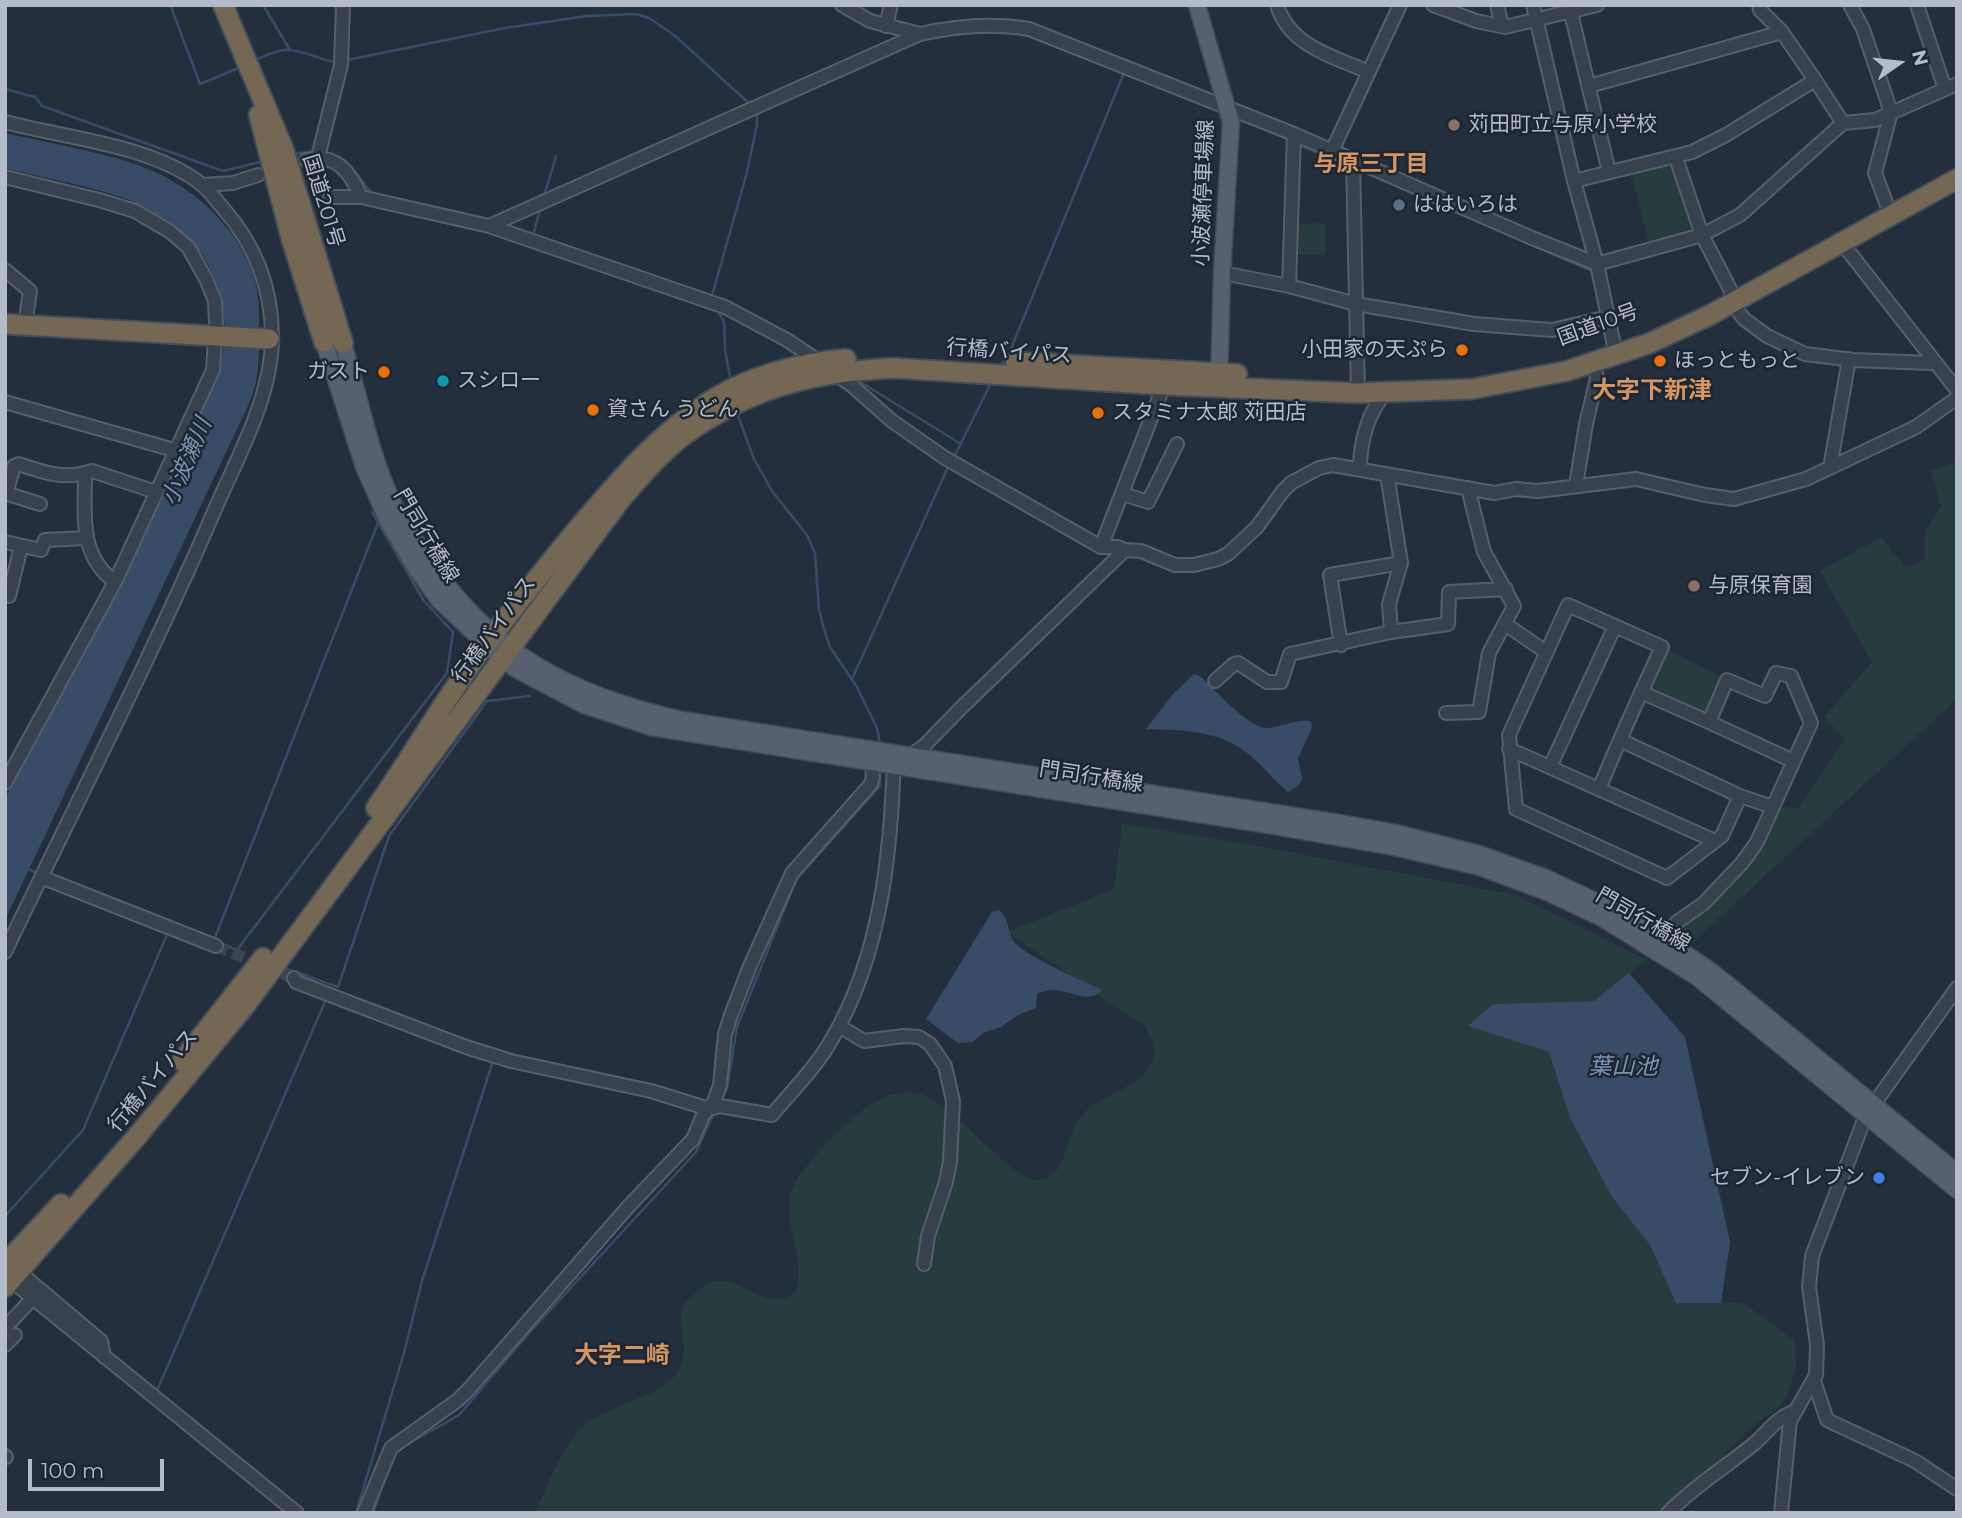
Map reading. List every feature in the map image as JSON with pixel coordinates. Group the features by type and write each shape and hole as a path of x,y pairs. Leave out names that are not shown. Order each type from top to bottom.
{"highway":[{"name":"国道201号","path":"223,5 283,148 333,343"},
{"name":"国道10号","path":"1219,380 1358,388 1472,389 1567,371 1594,363 1842,243 1957,169"},
{"name":"国道10号","path":"1731,297 1889,212 1957,179"},
{"path":"5,324 269,339"},
{"name":"国道10号","path":"1389,388 1535,370 1615,351"},
{"name":"行橋バイパス","path":"11,1278 273,945 377,806 490,640 559,551 628,469 683,419 736,387 769,374 895,355 1219,380"},
{"name":"行橋バイパス","path":"11,1278 139,1134 244,1006 621,499 648,468 693,428 754,396 825,367 893,368 1164,385 1219,380"}],"main road":[{"name":"小波瀬停車場線","path":"1197,5 1227,107 1231,136 1222,272 1219,380"},
{"name":"門司行橋線","path":"333,343 364,467 388,521 439,600 505,654 570,684 639,711 872,756 1396,833 1479,854 1546,878 1631,918 1658,943 1737,992 1957,1190"},
{"name":"門司行橋線","path":"1869,1109 1957,1173"}],"street":[{"path":"343,5 341,65 312,159 341,166 351,175 360,197"},
{"path":"842,5 886,26 920,34"},
{"path":"886,26 891,5"},
{"path":"1277,5 1288,29 1306,44 1369,72"},
{"path":"1332,151 1400,5"},
{"path":"1433,5 1476,21 1502,26 1597,5"},
{"path":"1497,5 1502,26"},
{"path":"1533,5 1574,181 1597,264 1615,351"},
{"path":"1759,5 1760,10 1782,32 1843,123"},
{"path":"1850,5 1863,29 1891,111 1875,173 1889,212"},
{"path":"489,226 920,34 1009,25 1030,29 1294,134 1597,264 1702,235 1740,215 1843,123 1875,120 1951,86 1917,5"},
{"path":"1570,13 1609,172"},
{"path":"1589,86 1782,32"},
{"path":"1574,181 1676,158 1726,135 1815,80"},
{"path":"5,121 150,157 183,171 203,186 231,217 249,244 269,295 272,339 263,394 196,554 5,952"},
{"path":"1289,286 1294,134"},
{"path":"1676,158 1702,235 1744,319 1776,340 1805,354 1931,363 1933,360"},
{"path":"1353,160 1358,388"},
{"path":"203,186 233,183 258,175"},
{"path":"5,177 135,211 169,231 188,247 206,279 215,301 217,335 213,370 115,582 5,782"},
{"path":"330,197 360,197 489,226 725,307 787,340 850,384 891,421 945,458 1101,547 1141,551 1175,565 1194,565 1228,554 1258,527 1291,483 1319,468 1333,465 1494,493 1516,489 1538,491 1636,479 1734,499 1806,479 1916,427 1957,398"},
{"path":"1842,243 1957,390"},
{"path":"5,270 30,291 25,325"},
{"path":"1222,272 1356,304 1474,324 1552,330 1608,317"},
{"path":"1830,468 1849,359"},
{"path":"1576,485 1597,378 1594,363"},
{"path":"1101,547 1164,385"},
{"path":"1360,469 1361,442 1389,388"},
{"path":"6,405 174,450"},
{"path":"1123,494 1148,502 1177,444"},
{"path":"40,504 6,494 14,466 19,464 57,476 73,476 92,471 156,492"},
{"path":"85,473 85,538 104,574 115,582"},
{"path":"1387,474 1401,563 1389,604 1391,632"},
{"path":"1446,713 1479,712 1489,653 1514,606 1484,552 1468,488"},
{"path":"5,542 41,550 45,540 85,538"},
{"path":"5,595 9,596 21,547"},
{"path":"294,978 296,982 466,1047 511,1061 650,1091 709,1109 720,1106 772,1115 832,1041 864,969 875,923 899,759 924,746 1125,550"},
{"path":"1341,645 1330,575 1401,563"},
{"path":"1215,681 1238,663 1267,682 1276,683 1283,679 1290,654 1391,632 1448,624 1449,592 1506,589"},
{"path":"1599,789 1662,647 1568,605 1509,734 1516,808 1667,878 1722,836 1740,796"},
{"path":"1505,624 1546,652"},
{"path":"1550,767 1615,626"},
{"path":"1658,943 1677,922 1703,904 1742,863 1757,842 1811,723 1791,676 1776,673 1765,696 1727,680 1709,722"},
{"path":"1641,692 1793,761"},
{"path":"1620,740 1740,796 1773,807"},
{"path":"1510,748 1716,841"},
{"path":"364,1513 391,1448 458,1400 469,1389 628,1207 693,1139 720,1085 725,1034 731,1015 782,893 792,873 871,784 872,756"},
{"path":"41,877 216,946"},
{"path":"1957,988 1869,1109 1812,1256 1809,1272 1817,1345 1814,1381 1827,1420 1915,1461 1957,1489"},
{"path":"839,1026 864,1041 919,1037 930,1044 944,1066 953,1101 950,1161 943,1194 928,1236 924,1264"},
{"path":"11,1278 32,1299 297,1513"},
{"path":"11,1278 101,1341 104,1357"},
{"path":"8,1336 32,1299"},
{"path":"1781,1513 1793,1412 1814,1381"},
{"path":"1668,1513 1785,1415 1793,1412"}],"green space":[{"path":"1676,158 1702,235 1650,248 1630,168"},
{"path":"1325,223 1325,255 1294,255 1293,224"},
{"path":"1957,462 1957,699 1681,953 1662,938 1742,863 1773,807 1798,808 1845,739 1824,717 1872,662 1820,571 1881,537 1906,568 1925,559 1925,531 1941,507 1931,471"},
{"path":"1662,647 1727,680 1709,722 1641,692"},
{"path":"1122,823 1516,895 1647,960 1594,1001 1493,1004 1469,1026 1549,1052 1570,1118 1612,1197 1650,1245 1676,1302 1743,1303 1795,1341 1796,1369 1786,1398 1779,1407 1747,1431 1666,1513 535,1513 557,1464 580,1430 599,1416 659,1388 677,1373 684,1351 681,1320 687,1300 706,1285 723,1281 774,1299 785,1298 796,1291 799,1266 789,1204 794,1184 815,1157 868,1106 891,1095 920,1094 951,1113 1015,1170 1039,1180 1047,1178 1058,1168 1073,1130 1088,1109 1128,1086 1147,1071 1154,1052 1146,1027 1007,932 1114,889"}],"water":[{"name":"小波瀬川","path":"5,133 135,164 173,182 208,207 235,239 254,277 258,299 259,350 258,372 250,402 5,920 5,798 123,580 216,381 225,328 224,310 214,277 206,260 192,242 154,213 130,200 5,168"},
{"path":"1194,674 1260,727 1311,721 1312,728 1298,758 1302,779 1299,785 1288,792 1241,749 1216,737 1189,731 1146,729 1173,694"},
{"path":"999,910 1013,940 1023,950 1102,990 1088,997 1055,990 1037,994 1036,1008 1018,1015 1001,1027 983,1033 972,1042 958,1043 926,1019 992,912"},
{"name":"葉山池","path":"1629,973 1685,1037 1730,1242 1721,1303 1676,1303 1650,1245 1612,1197 1570,1118 1549,1052 1468,1026 1493,1004 1594,1001"}],"waterway":[{"path":"167,5 171,7 200,84 241,67"},
{"path":"263,5 290,50"},
{"path":"347,60 505,28 587,16 636,14 649,18 674,35 751,105"},
{"path":"253,61 289,50 337,62"},
{"path":"1001,366 1010,351 1124,73"},
{"path":"5,89 35,97 42,106 223,171 264,161"},
{"path":"711,299 746,176 757,113"},
{"path":"1248,122 1290,140"},
{"path":"1299,145 1348,165"},
{"path":"294,154 315,151"},
{"path":"544,196 556,156"},
{"path":"349,166 374,194"},
{"path":"1357,169 1592,271"},
{"path":"414,203 445,210"},
{"path":"533,236 540,209"},
{"path":"716,308 724,322 725,350 731,382"},
{"path":"857,380 961,444"},
{"path":"954,457 992,381"},
{"path":"737,413 754,459 772,491 807,535 815,553 819,610 826,636 830,647 857,687 877,728 880,744"},
{"path":"852,679 949,465"},
{"path":"219,943 237,950 447,673 453,632 424,601 372,512"},
{"path":"214,940 378,523"},
{"path":"287,969 338,987 389,836 487,701 530,696"},
{"path":"722,1098 727,1088 737,1027 796,880 880,786 880,768"},
{"path":"27,869 40,874"},
{"path":"5,1216 83,1130 169,930"},
{"path":"156,1393 327,997"},
{"path":"356,1513 404,1353 422,1281 493,1061"},
{"path":"399,1449 459,1415 531,1331 696,1152 714,1113"},
{"path":"373,1513 382,1486"}],"tunnel":[{"path":"216,946 294,978"}],"place":[{"name":"苅田町立与原小学校","path":"1454,125"},
{"name":"ははいろは","path":"1399,205"},
{"name":"小田家の天ぷら","path":"1462,350"},
{"name":"ほっともっと","path":"1660,361"},
{"name":"ガスト","path":"384,372"},
{"name":"スシロー","path":"443,381"},
{"name":"資さん うどん","path":"593,410"},
{"name":"スタミナ太郎 苅田店","path":"1098,413"},
{"name":"与原保育園","path":"1694,586"},
{"name":"セブン-イレブン","path":"1879,1178"}],"district":[{"name":"与原三丁目","path":"1371,164"},
{"name":"大字下新津","path":"1652,391"},
{"name":"大字二崎","path":"622,1356"}]}
